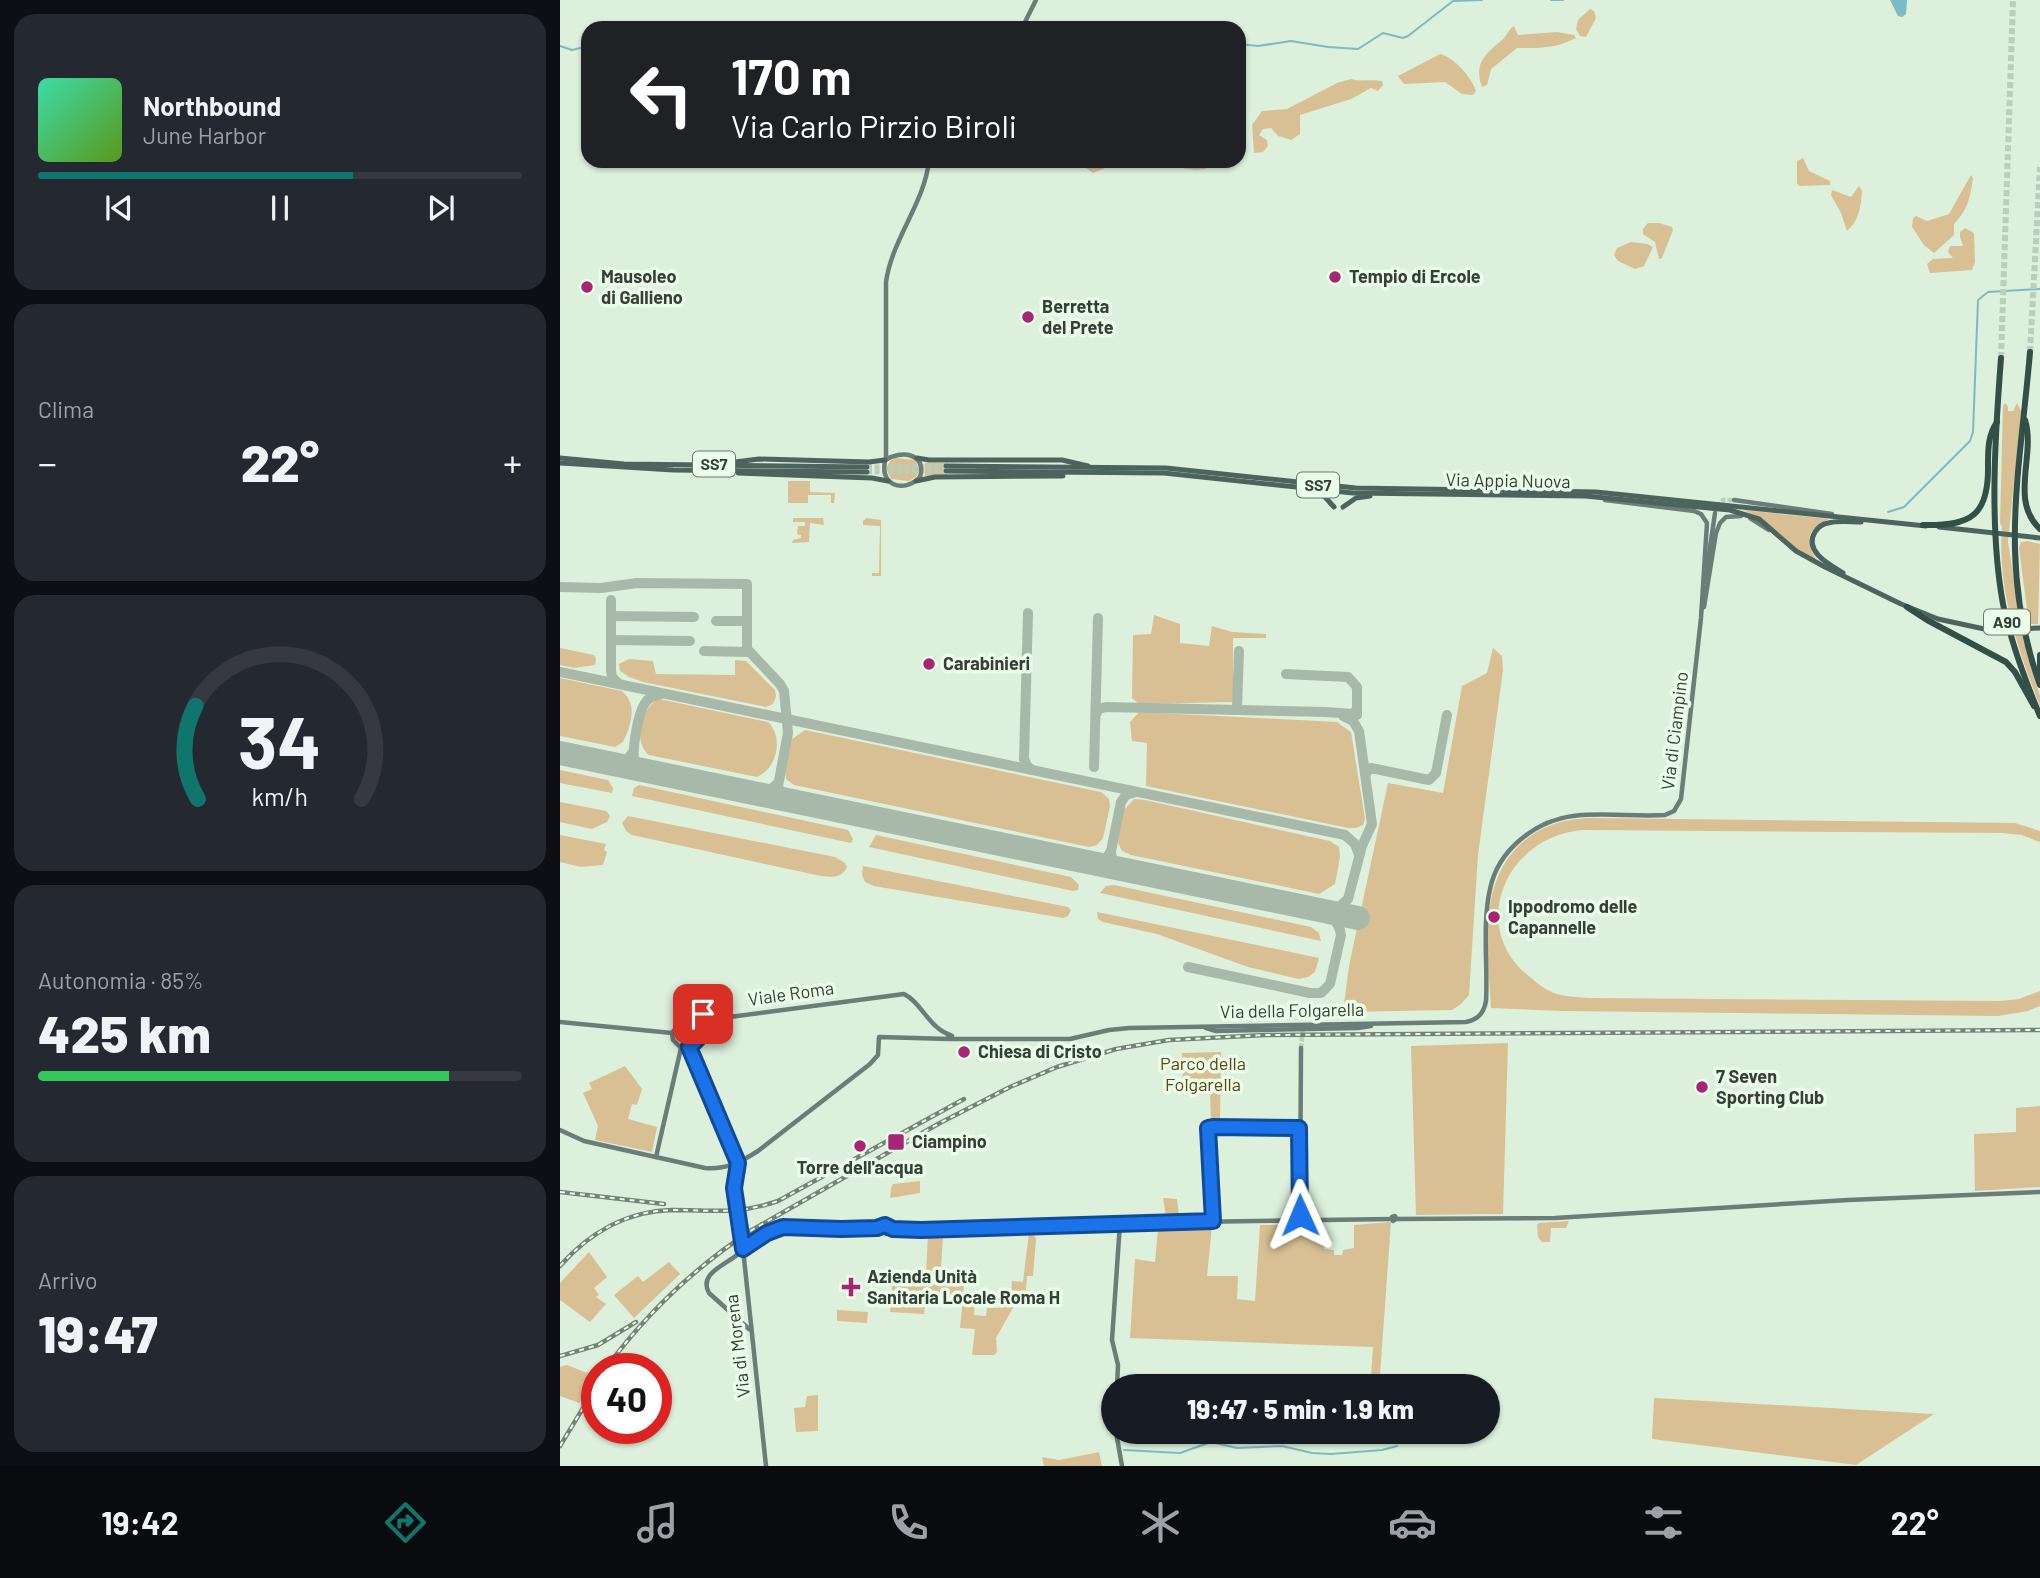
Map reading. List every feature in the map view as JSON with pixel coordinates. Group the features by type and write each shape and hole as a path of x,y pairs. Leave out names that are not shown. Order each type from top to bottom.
{"highway":[{"name":"A90","path":"2030,352 2013,517 2015,568 2025,632 2040,684"},
{"name":"A90","path":"2001,358 1997,420 1996,532 2001,592 2011,636 2040,716"},
{"path":"2023,418 2028,438 2025,498 2029,514 2040,529"},
{"path":"1923,525 1959,523 1980,508 1988,482 1990,436 1997,420"},
{"path":"1907,607 2006,662 2018,676 2030,702 2037,708"},
{"path":"2040,655 2040,674"}],"main road":[{"path":"917,458 1062,460 1100,470"},
{"path":"725,467 755,459 885,460"},
{"name":"SS7","path":"560,461 673,470 725,467 867,470"},
{"path":"725,467 752,475 872,478 888,481"},
{"name":"Via Appia Nuova","path":"946,469 1166,468 1356,488 1596,492 2040,538"},
{"name":"Via Appia Nuova","path":"1100,470 1164,473 1353,493 1595,497 1737,511 1759,519 1788,545 1825,567 1907,607 1947,622 2001,630 2040,628"},
{"path":"916,481 935,477 1070,475 1100,470"},
{"path":"1296,487 1319,493 1334,507"},
{"path":"1343,506 1359,497 1394,493"},
{"path":"1860,583 1819,555 1812,543 1814,533 1820,526 1830,522 1889,522"}],"street":[{"path":"1026,21 1036,0"},
{"path":"885,460 908,454 917,458 922,470 916,481 903,485 888,481 882,471 885,460 886,282 889,265 921,192 927,168"},
{"path":"885,446 889,452 896,455"},
{"path":"1595,497 1622,503 1691,510 1701,514 1707,521 1708,528 1702,618"},
{"path":"1734,500 1803,508 1843,517"},
{"path":"1702,600 1715,513"},
{"path":"1702,618 1713,566 1716,533 1724,519 1733,515 1749,518 1788,545"},
{"name":"Via di Ciampino","path":"1375,1024 1466,1022 1474,1020 1482,1013 1486,1000 1488,900 1491,883 1506,855 1529,833 1545,824 1570,817 1663,816 1678,806 1682,794 1702,618"},
{"name":"Viale Roma","path":"672,1033 692,1010 700,1011 707,1020 880,995 907,995 926,1017 951,1037"},
{"path":"681,1048 689,1047 705,1029 707,1020"},
{"path":"560,1023 672,1033 673,1040 681,1048"},
{"name":"Via della Folgarella","path":"951,1037 1070,1039 1117,1029 1375,1024"},
{"path":"560,1130 586,1142 723,1168 758,1151 870,1064 878,1055 879,1037 951,1037"},
{"path":"689,1047 738,1163"},
{"path":"656,1157 681,1048"},
{"path":"1300,1219 1301,1048"},
{"path":"1213,1221 1208,1128 1299,1128"},
{"name":"Via di Morena","path":"738,1163 734,1188 766,1466"},
{"path":"841,1229 882,1236 921,1230 1120,1223 1555,1218 1848,1200 2040,1192"},
{"path":"1118,1374 1112,1340 1120,1223"},
{"path":"751,1332 709,1293 706,1285 710,1274 767,1233 781,1228 841,1229 885,1225 889,1228 921,1230"},
{"path":"877,1234 880,1227"},
{"path":"886,1234 889,1228"},
{"path":"730,1260 738,1262 744,1270"},
{"path":"739,1319 744,1319 749,1314"},
{"path":"1118,1444 1122,1466"}],"green space":[{"path":"1590,9 1594,11 1596,18 1586,37 1580,36 1576,29 1578,20"},
{"path":"1514,26 1518,35 1557,32 1574,35 1576,38 1554,46 1517,48 1491,69 1487,85 1482,87 1479,71 1483,59"},
{"path":"1440,54 1451,59 1467,74 1476,91 1473,95 1462,94 1445,82 1404,84 1398,76"},
{"path":"1351,79 1382,81 1383,85 1378,91 1371,88 1351,99 1300,115 1300,134 1291,140 1278,136 1271,128 1263,129 1259,135 1267,140 1268,146 1263,152 1254,153 1252,125 1262,111 1287,109 1337,83"},
{"path":"1803,158 1809,171 1830,181 1830,185 1799,186 1797,161"},
{"path":"1086,168 1105,168 1093,173"},
{"path":"1971,175 1973,178 1969,198 1954,224 1954,235 1934,253 1924,245 1912,227 1913,218 1916,216 1927,221 1949,214"},
{"path":"1859,186 1862,191 1859,213 1847,231 1831,195 1832,190 1851,197"},
{"path":"1648,223 1672,227 1662,258 1659,259 1655,242 1643,234"},
{"path":"1965,228 1974,233 1975,262 1972,270 1930,273 1927,264 1933,259 1953,258 1948,252 1950,246 1963,246 1960,232"},
{"path":"1631,242 1653,247 1644,266 1635,269 1618,261 1614,255 1617,248"},
{"path":"2005,403 2008,411 2013,411 2017,403 2021,411 2008,542 2023,639 2040,696 2040,706 2017,641 2003,573 2000,523"},
{"path":"891,460 915,460 919,469 917,476 909,481 891,479 886,468"},
{"path":"925,463 946,463 946,475 925,476"},
{"path":"788,481 810,481 810,492 835,493 834,503 831,503 831,495 808,495 808,503 788,503"},
{"path":"1743,510 1829,519 1810,535 1810,545 1816,559 1797,549 1762,521"},
{"path":"793,518 823,518 824,525 810,523 809,542 792,543 793,540 801,538 801,535 797,534 798,526 805,526 805,522 793,522"},
{"path":"866,518 881,520 881,576 872,576 872,573 879,573 880,526 863,525"},
{"path":"2021,542 2040,544 2038,624 2031,624 2028,617 2019,548"},
{"path":"1154,615 1180,624 1180,643 1209,646 1212,626 1232,632 1266,634 1266,638 1233,638 1233,702 1139,704 1132,698 1133,635 1151,634"},
{"path":"560,648 594,655 595,665 574,668 560,665"},
{"path":"1493,648 1502,656 1503,670 1478,855 1469,995 1452,1010 1343,1012 1349,966 1388,783 1443,793 1462,686 1487,673"},
{"path":"629,659 653,661 656,674 735,675 735,660 746,661 775,690 776,697 773,704 766,707 643,682 620,671 619,664"},
{"path":"560,678 622,691 630,702 632,715 623,742 615,747 560,736"},
{"path":"659,699 768,722 773,728 777,744 769,767 757,777 649,755 641,742 641,725 647,710"},
{"path":"1139,712 1337,722 1351,732 1365,819 1363,825 1348,828 1146,786 1147,743 1132,741 1130,722"},
{"path":"805,730 1101,792 1109,799 1110,806 1103,838 1097,845 1089,847 794,785 786,779 785,771 792,739"},
{"path":"560,770 608,780 613,788 612,793 560,783"},
{"path":"639,785 848,830 853,839 851,843 632,796 634,788"},
{"path":"1134,799 1330,841 1339,847 1335,884 1319,894 1131,855 1122,851 1118,843 1123,811"},
{"path":"560,802 606,811 610,816 607,822 592,829 560,822"},
{"path":"628,816 835,857 847,867 838,876 821,876 632,835 622,823"},
{"name":"Ippodromo delle Capannelle","path":"1575,819 2015,823 2040,831 2040,842 2022,835 2003,833 1582,830 1555,836 1533,849 1515,867 1504,888 1498,911 1501,934 1511,957 1533,980 1553,993 1589,998 2000,1001 2019,999 2040,991 2040,1006 1998,1016 1491,1008 1488,918 1498,876 1509,857 1524,841 1540,830"},
{"path":"560,835 606,844 604,850 607,852 603,865 581,867 560,862"},
{"path":"876,835 1071,877 1079,885 1078,890 869,847"},
{"path":"863,866 1068,907 1071,910 1068,916 1063,918 874,886 865,882 862,875"},
{"path":"1114,885 1311,927 1319,933 1321,941 1100,893 1106,886"},
{"path":"1097,912 1319,958 1315,972 1299,979 1248,967 1157,934 1103,922 1098,919"},
{"path":"1508,1043 1503,1214 1416,1215 1411,1046"},
{"name":"Parco della Folgarella","path":"1221,1052 1220,1120 1211,1120 1210,1095 1190,1094 1183,1088 1182,1053"},
{"path":"625,1066 642,1089 637,1105 632,1104 628,1119 657,1127 652,1152 595,1140 598,1126 583,1093 592,1089 589,1083"},
{"path":"2040,1106 2040,1187 1975,1191 1974,1134 2016,1132 2016,1108"},
{"path":"920,1181 920,1193 890,1198 893,1184"},
{"path":"1163,1198 1177,1199 1179,1215 1166,1216"},
{"path":"1569,1221 1566,1228 1551,1228 1550,1242 1542,1242 1538,1237 1539,1223"},
{"path":"1391,1222 1380,1374 1371,1374 1373,1347 1130,1338 1135,1259 1155,1262 1158,1228 1212,1226 1207,1276 1238,1276 1237,1299 1255,1301 1260,1225 1324,1225 1324,1249 1334,1250 1334,1255 1342,1255 1343,1250 1354,1248 1354,1225"},
{"path":"1029,1232 1033,1232 1036,1239 1033,1276 1027,1276 1026,1290 1032,1291 1031,1298 1026,1297 1022,1306 1014,1306 996,1338 997,1352 994,1355 972,1355 975,1329 960,1328 963,1298 949,1295 945,1298 926,1297 924,1314 890,1312 893,1275 926,1277 928,1234 943,1236 940,1282 964,1284 963,1296 975,1296 974,1315 986,1316 987,1308 999,1308 1000,1294 1011,1295 1012,1281 1023,1282"},
{"path":"589,1252 607,1277 594,1288 599,1295 596,1297 606,1304 590,1322 560,1300 560,1283"},
{"path":"669,1262 680,1274 634,1318 614,1295 638,1276 643,1282"},
{"path":"837,1310 868,1312 867,1323 837,1321"},
{"path":"567,1365 581,1370 579,1403 560,1396 560,1367"},
{"path":"818,1395 818,1431 796,1432 794,1408 805,1407 807,1396"},
{"path":"1654,1398 1934,1414 1856,1465 1652,1439"},
{"path":"1099,1452 1102,1466 1044,1466 1042,1457 1059,1460"}],"water":[{"path":"1890,0 1907,0 1906,14 1898,16"}],"waterway":[{"path":"1246,45 1258,46 1291,41 1358,49 1383,33 1403,38 1408,36 1453,1 1482,0"},
{"path":"1551,0 1563,0"},
{"path":"560,46 572,50 581,48"},
{"path":"1888,512 1904,507 1970,441 1973,432 1978,300 1988,292 2040,289"},
{"path":"1124,1450 1180,1453 1211,1442 1237,1448 1282,1446 1331,1454 1382,1450 1397,1446"}],"taxiway":[{"path":"560,587 601,588 637,583 747,584 747,649 784,691 788,733 778,786 781,794 792,801"},
{"path":"611,600 611,671 612,677 619,684"},
{"path":"1028,613 1024,759 1032,770"},
{"path":"611,616 694,617"},
{"path":"1094,767 1098,618"},
{"path":"716,621 747,621"},
{"path":"611,640 690,641"},
{"path":"704,651 749,652"},
{"path":"1234,710 1237,708 1239,651"},
{"path":"560,672 1345,835 1355,844 1359,855"},
{"path":"1286,674 1348,677 1357,687 1357,715"},
{"path":"645,771 635,764 634,759 638,723 647,700 661,694"},
{"path":"1096,714 1099,709 1106,707 1353,714 1357,709"},
{"path":"1366,773 1371,768 1429,780 1436,773 1447,715"},
{"path":"1322,910 1337,909 1348,899 1362,846 1372,824 1359,731 1353,721 1343,716"},
{"path":"613,764 626,761 633,752"},
{"path":"756,793 767,793 778,783"},
{"path":"1120,869 1112,860 1111,851 1121,802 1126,795 1136,792"},
{"path":"1093,863 1106,859 1111,851"},
{"path":"1188,967 1310,993 1321,993 1330,984 1341,935 1334,919 1318,910"}],"runway":[{"path":"560,753 1358,918"}],"tunnel":[{"path":"2001,358 2013,0"},
{"path":"2030,352 2040,167"},
{"path":"867,467 946,466"},
{"path":"867,472 946,471"},
{"path":"1717,506 1723,500 1734,500"},
{"path":"1301,1048 1303,1030"}],"railway":[{"path":"617,1353 655,1310 691,1276 752,1230 938,1124 1010,1087 1057,1067 1116,1049 1169,1040 1266,1035 2040,1030"},
{"path":"560,1266 583,1243 624,1219 655,1211 737,1210 778,1201 964,1099"},
{"path":"560,1192 664,1204"},
{"path":"560,1356 598,1345 636,1322"},
{"path":"560,1446 581,1411"}],"place":[{"name":"Tempio di Ercole","path":"1335,277"},
{"name":"Mausoleo di Gallieno","path":"587,287"},
{"name":"Berretta del Prete","path":"1028,317"},
{"name":"Carabinieri","path":"929,664"},
{"name":"Ippodromo delle Capannelle","path":"1494,917"},
{"name":"Chiesa di Cristo","path":"964,1052"},
{"name":"7 Seven Sporting Club","path":"1702,1087"},
{"name":"Ciampino","path":"896,1142"},
{"name":"Torre dell'acqua","path":"860,1146"},
{"name":"Azienda Unità Sanitaria Locale Roma H","path":"851,1287"}],"route":[{"path":"703,1014 707,1020 706,1027 689,1047 738,1163 734,1188 743,1249 767,1233 786,1227 841,1229 877,1228 887,1225 893,1229 921,1230 1213,1221 1208,1128 1213,1127 1299,1128 1300,1215"}]}
